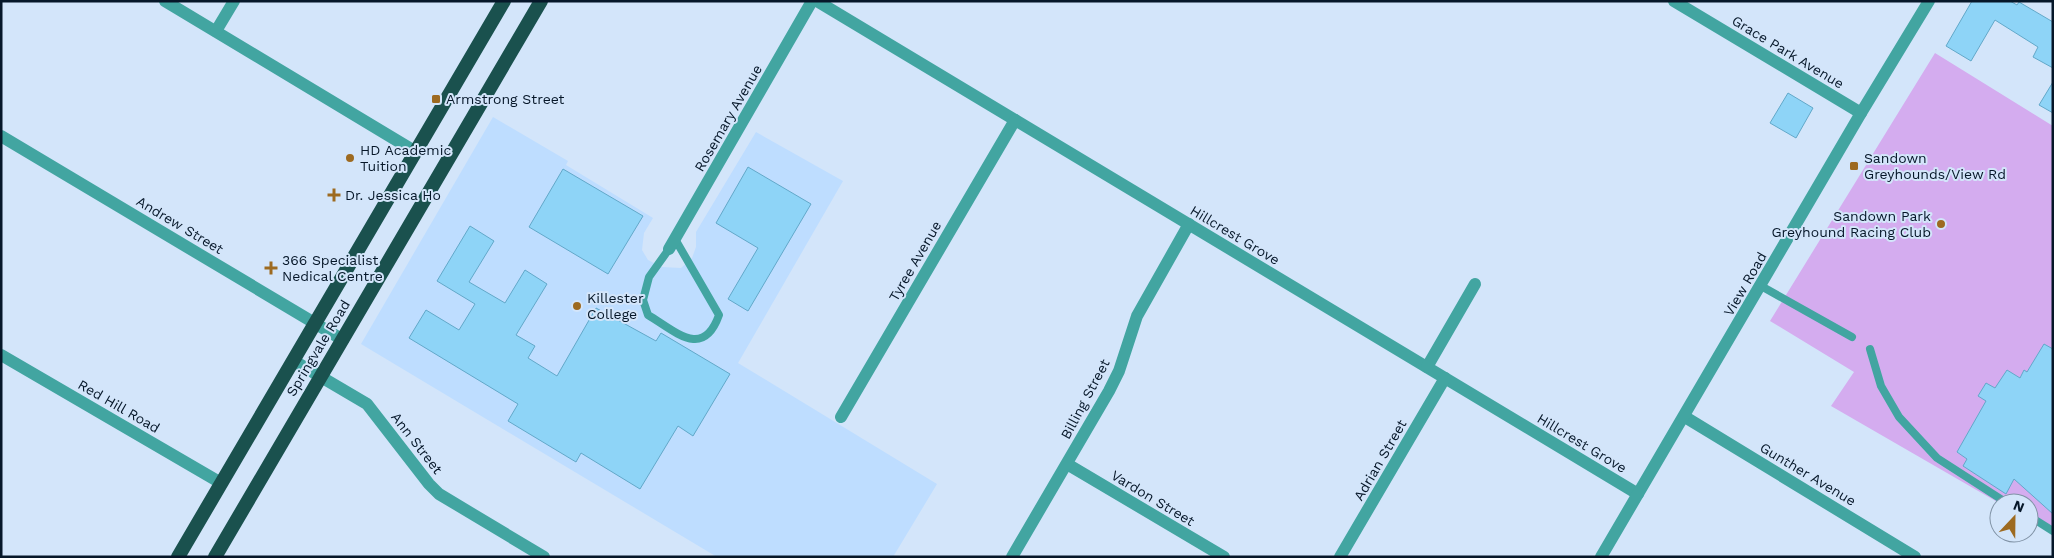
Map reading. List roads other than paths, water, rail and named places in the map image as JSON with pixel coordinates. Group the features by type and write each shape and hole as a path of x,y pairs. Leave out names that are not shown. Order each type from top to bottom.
{"highway":[{"name":"Springvale Road","path":"178,557 504,1"},
{"name":"Springvale Road","path":"215,557 541,1"}],"street":[{"path":"165,1 416,152"},
{"path":"216,31 234,1"},
{"name":"Rosemary Avenue","path":"672,244 812,1"},
{"name":"Hillcrest Grove","path":"817,1 1638,494"},
{"name":"Grace Park Avenue","path":"1674,1 1861,113"},
{"name":"View Road","path":"1604,556 1638,494 1762,286 1861,113 1929,1"},
{"name":"Tyree Avenue","path":"841,417 1015,120"},
{"name":"Andrew Street","path":"1,136 343,340"},
{"name":"Billing Street","path":"1012,557 1119,371 1137,316 1189,224"},
{"path":"1427,367 1475,284"},
{"name":"Red Hill Road","path":"1,355 221,483"},
{"name":"Ann Street","path":"294,361 368,404 426,481 439,494 544,557"},
{"name":"Adrian Street","path":"1340,557 1445,378"},
{"name":"Gunther Avenue","path":"1684,417 1915,557"},
{"name":"Vardon Street","path":"1067,464 1224,557"}],"lane":[{"path":"672,244 719,315 715,328 707,338 696,340 686,338 648,315 643,300 650,277 672,244"},
{"path":"1762,286 1852,338"},
{"path":"1870,349 1881,386 1899,417 1937,458 1991,493"},
{"path":"2039,522 2053,531"}],"place":[{"name":"Armstrong Street","path":"436,99"},
{"name":"HD Academic Tuition","path":"350,158"},
{"name":"Sandown Greyhounds/View Rd","path":"1854,166"},
{"name":"Dr. Jessica Ho","path":"334,195"},
{"name":"Sandown Park Greyhound Racing Club","path":"1941,224"},
{"name":"366 Specialist Nedical Centre","path":"271,268"},
{"name":"Killester College","path":"577,306"}]}
